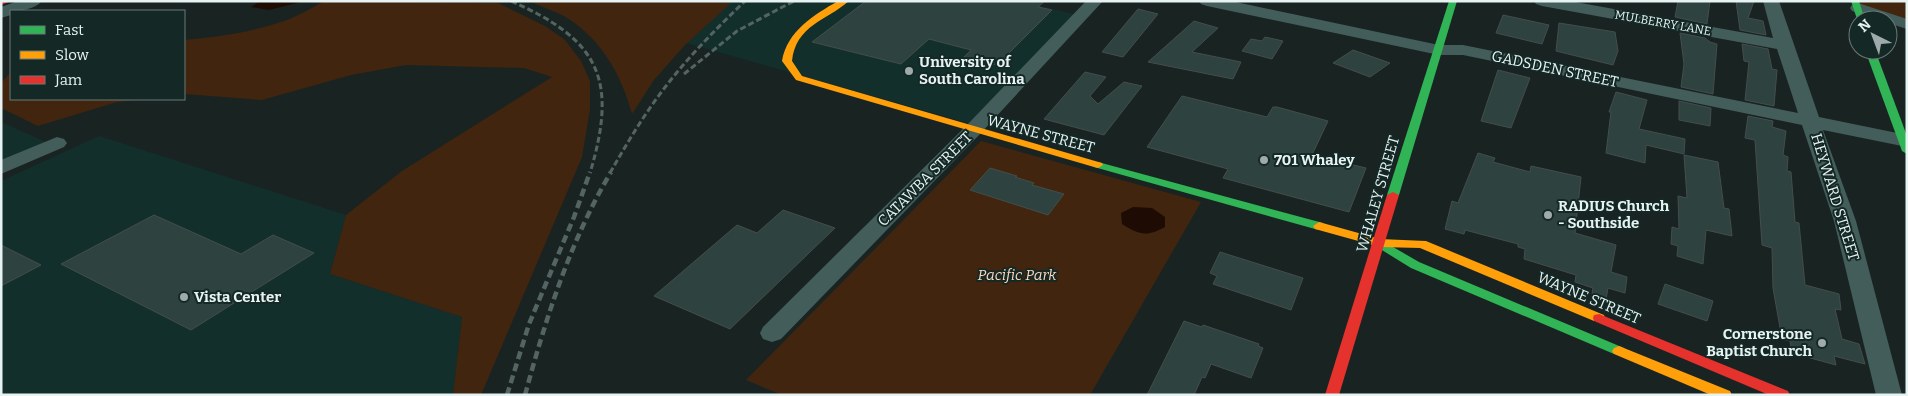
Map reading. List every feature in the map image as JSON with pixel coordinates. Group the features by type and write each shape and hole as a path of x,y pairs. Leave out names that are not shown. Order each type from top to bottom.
{"main road":[{"path":"1,3 7,1"},
{"name":"WAYNE STREET","path":"845,1 794,39 787,58 790,68 799,78 973,130 1380,243 1422,244 1783,395"},
{"name":"WHALEY STREET","path":"1332,395 1453,1"},
{"path":"1874,60 1904,146"},
{"name":"WAYNE STREET","path":"1380,243 1415,265 1725,395"}],"street":[{"path":"1,13 34,1"},
{"name":"CATAWBA STREET","path":"772,333 973,130 1095,1"},
{"name":"GADSDEN STREET","path":"1207,1 1439,50 1463,50 1812,122 1904,146"},
{"name":"MULBERRY LANE","path":"1542,1 1784,45"},
{"name":"HEYWARD STREET","path":"1771,1 1784,45 1845,222 1889,395"},
{"path":"1,168 57,143"}],"shaded area":[{"path":"260,1 305,1 269,10 251,7"},
{"name":"University of South Carolina","path":"539,1 1019,1 1086,17 978,126"},
{"path":"1,122 48,143 1,164"},
{"path":"99,136 346,215 330,274 462,317 453,395 1,395 1,181"},
{"path":"1133,207 1152,208 1165,217 1165,227 1148,233 1133,231 1122,224 1121,213"}],"green space":[{"path":"325,1 498,3 545,26 565,40 581,61 590,81 590,109 582,157 481,395 453,395 462,317 330,274 346,215 402,171 552,77 524,68 406,65 351,75 262,100 185,94 185,40 249,31 292,18"},
{"path":"529,1 733,1 684,46 654,80 632,114 622,85 607,57 598,45 575,23 562,15"},
{"path":"1859,1 1907,1 1907,24 1898,21 1898,10 1864,10 1858,8"},
{"path":"10,73 10,100 135,100 117,102 38,126 1,108 1,83"},
{"name":"Pacific Park","path":"981,141 1201,202 1090,395 782,395 746,380"}],"building":[{"path":"866,1 1045,1 1038,7 1052,10 997,65 964,57 971,50 929,39 901,64 812,42"},
{"path":"1678,1 1710,1 1707,24 1675,17"},
{"path":"1736,1 1754,1 1748,18 1763,21 1766,35 1740,30"},
{"path":"1138,9 1158,14 1123,57 1102,52"},
{"path":"1503,15 1549,25 1542,44 1496,33"},
{"path":"1194,21 1218,28 1192,52 1241,62 1233,79 1148,62"},
{"path":"1559,23 1615,32 1618,51 1613,65 1556,51"},
{"path":"1680,33 1705,38 1717,44 1713,94 1681,87 1684,64"},
{"path":"1265,37 1283,41 1272,59 1242,51 1251,39 1262,41"},
{"path":"1742,44 1768,49 1772,69 1777,70 1774,106 1745,100 1749,62 1744,61"},
{"path":"1353,50 1390,63 1370,77 1333,63"},
{"path":"1498,70 1530,78 1511,128 1481,121"},
{"path":"1085,72 1106,77 1090,96 1098,104 1124,82 1142,86 1104,135 1044,119"},
{"path":"1616,92 1647,100 1639,129 1685,139 1684,154 1646,145 1645,163 1606,153 1611,112 1609,112"},
{"name":"701 Whaley","path":"1182,96 1267,117 1273,107 1277,107 1328,121 1312,155 1366,168 1349,212 1223,178 1228,169 1147,147"},
{"path":"1679,101 1711,108 1710,126 1679,120"},
{"path":"1748,116 1773,121 1772,127 1786,131 1783,155 1788,157 1787,171 1791,172 1795,222 1799,223 1805,285 1839,294 1841,310 1835,309 1842,339 1859,344 1865,364 1834,356 1836,365 1792,353 1790,341 1782,339 1773,288 1772,248 1762,245 1755,140 1745,138"},
{"path":"1478,153 1495,158 1493,162 1530,172 1531,166 1581,177 1575,233 1616,245 1611,272 1627,277 1625,293 1608,288 1606,299 1592,294 1593,288 1575,282 1576,275 1524,259 1525,249 1518,247 1518,244 1465,230 1464,234 1445,229 1452,201 1458,203"},
{"path":"1684,155 1718,162 1724,208 1729,209 1732,236 1706,230 1703,264 1677,256 1678,246 1671,244 1672,227 1679,229 1678,196 1687,198"},
{"path":"990,168 1034,183 1032,185 1064,194 1048,215 970,190"},
{"path":"783,210 835,228 730,329 654,296 737,225 757,233"},
{"name":"Vista Center","path":"154,215 241,254 273,235 314,253 191,330 61,264"},
{"path":"1,245 41,265 1,286"},
{"path":"1220,252 1303,278 1291,310 1213,284 1217,276 1210,273"},
{"path":"1665,284 1713,301 1707,321 1658,304"},
{"path":"1184,321 1202,327 1203,325 1259,344 1258,346 1263,348 1251,378 1211,364 1205,378 1202,377 1194,395 1147,395"}],"railway":[{"path":"511,1 565,31 582,48 594,67 601,88 602,112 598,141 590,173"},
{"path":"610,173 636,128 666,86 704,42 745,1"},
{"path":"684,74 737,31 794,1"},
{"path":"507,395 529,324 574,217 590,172"},
{"path":"525,395 560,280 583,225 611,172"}],"traffic: fast":[{"path":"1393,195 1453,1"},
{"path":"1855,1 1858,10"},
{"path":"1874,60 1907,151"},
{"path":"1098,165 1319,226"},
{"path":"1381,244 1415,265 1619,351"}],"traffic: slow":[{"path":"845,1 817,18 799,33 793,41 788,51 787,61 799,78 1098,165"},
{"path":"1319,226 1380,243 1422,244 1599,318"},
{"path":"1619,351 1725,395"}],"traffic: jam":[{"path":"1,3 7,1"},
{"path":"1332,395 1393,195"},
{"path":"1599,318 1783,395"}],"place":[{"name":"University of South Carolina","path":"909,71"},
{"name":"701 Whaley","path":"1264,160"},
{"name":"RADIUS Church - Southside","path":"1548,215"},
{"name":"Vista Center","path":"184,297"},
{"name":"Cornerstone Baptist Church","path":"1822,343"}]}
